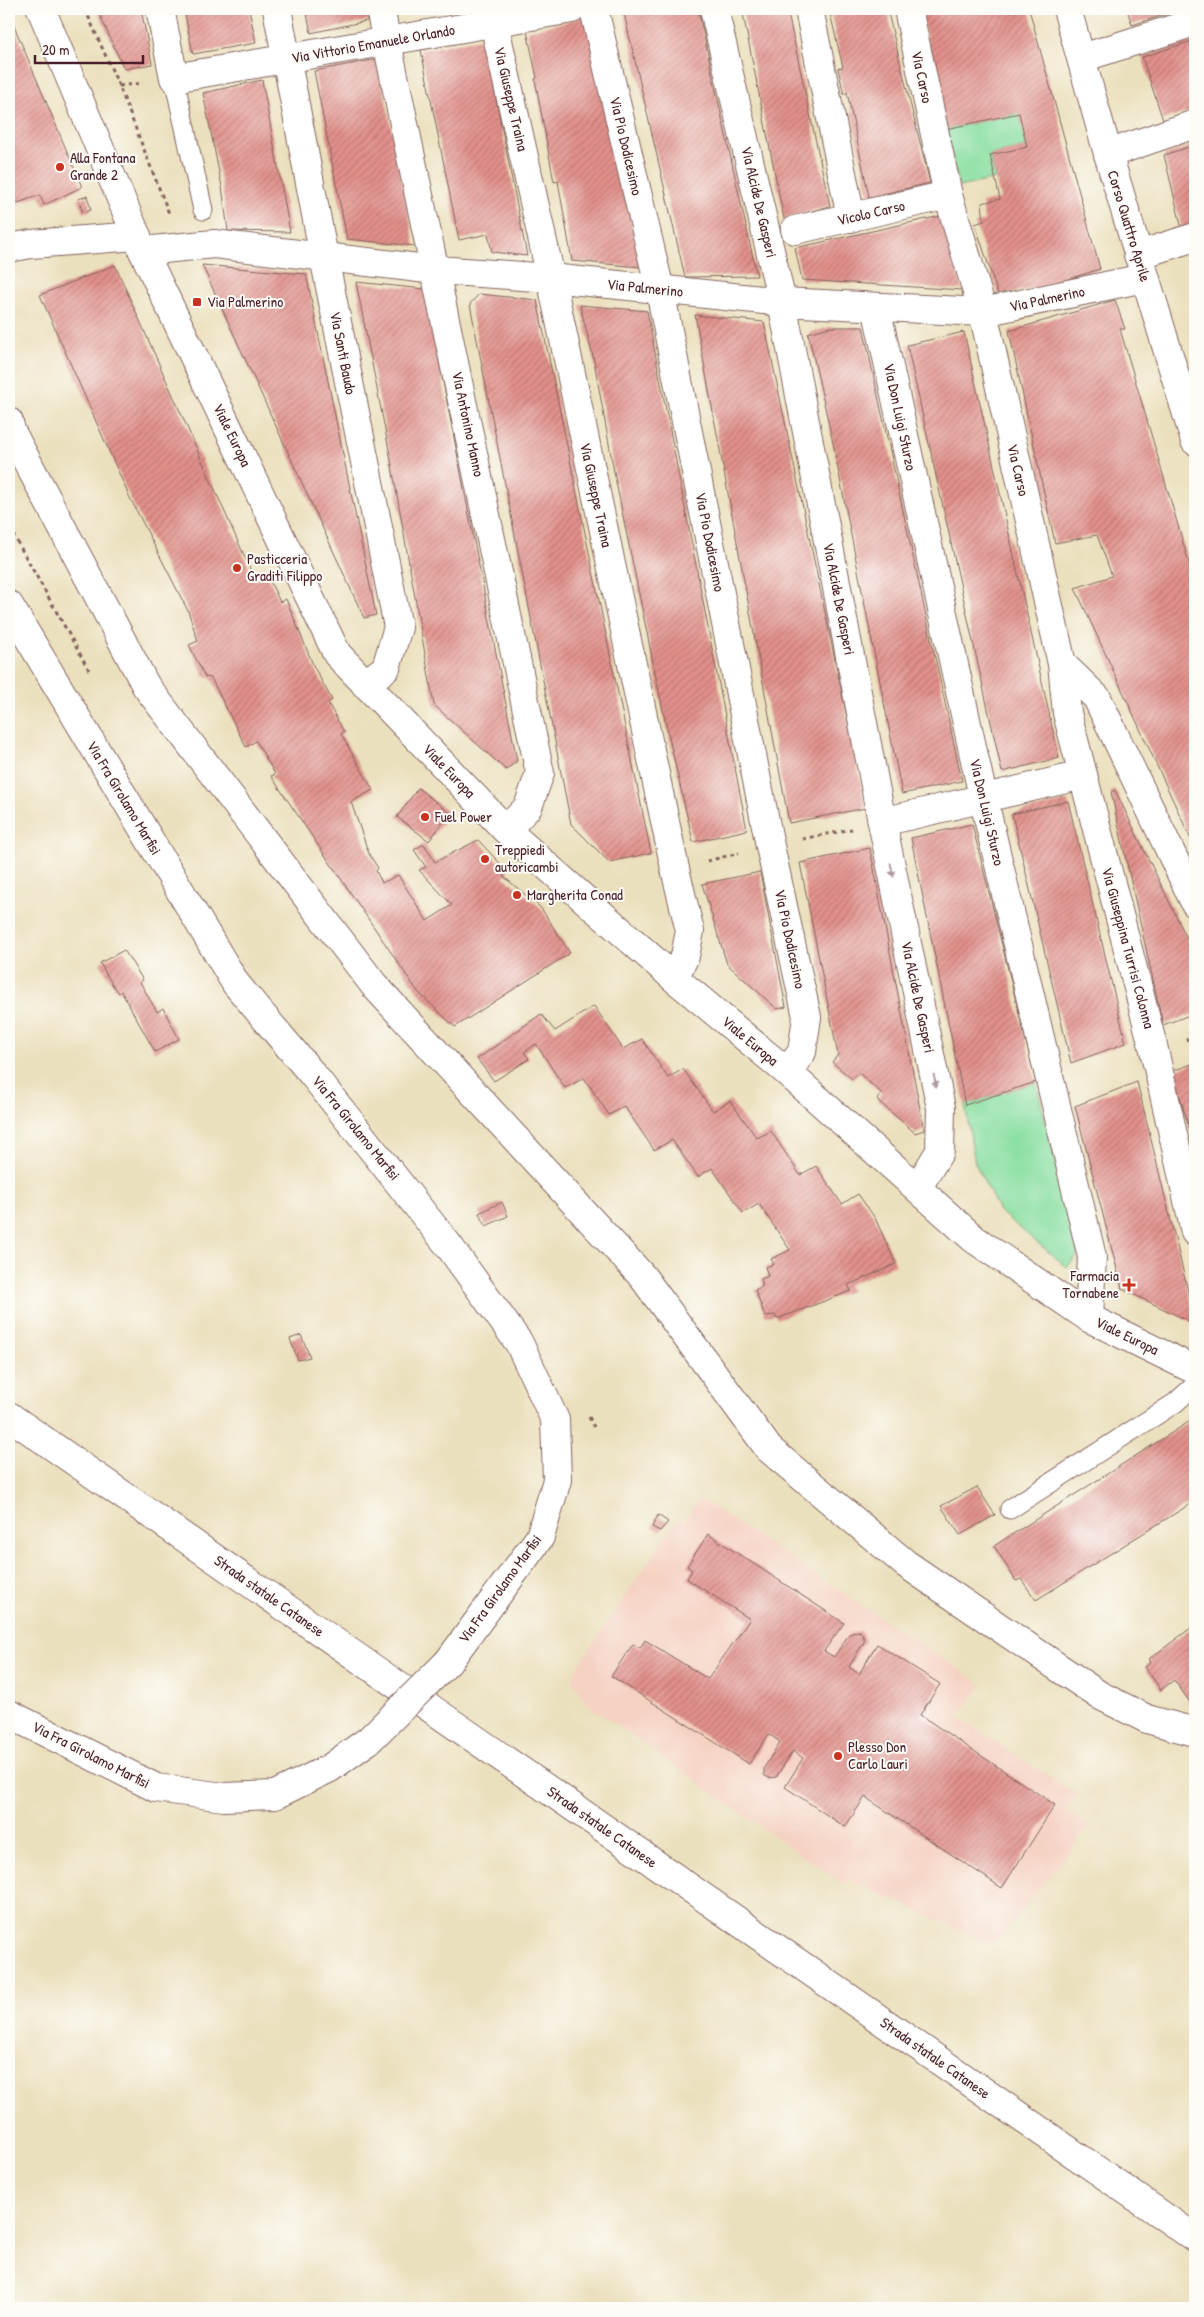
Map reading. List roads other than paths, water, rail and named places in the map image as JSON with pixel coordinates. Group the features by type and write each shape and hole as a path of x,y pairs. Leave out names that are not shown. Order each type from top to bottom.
{"street":[{"name":"Viale Europa","path":"42,9 140,244 337,654 506,830 674,978 787,1072 974,1239 1090,1318 1195,1370"},
{"path":"160,9 174,78"},
{"name":"Via Santi Baudo","path":"277,9 324,257 398,627 386,668 364,684"},
{"name":"Via Antonino Manno","path":"380,9 540,773 528,807 506,830"},
{"name":"Via Vittorio Emanuele Orlando","path":"174,78 386,41 492,16 572,9"},
{"name":"Via Pio Dodicesimo","path":"594,9 660,290 768,836 807,1018 802,1052 787,1072"},
{"name":"Via Alcide De Gasperi","path":"714,9 782,302 882,822 941,1108 940,1151 918,1187"},
{"path":"809,9 851,218"},
{"name":"Via Carso","path":"908,9 948,195 983,312 1062,664"},
{"name":"Corso Quattro Aprile","path":"1067,9 1141,266 1195,442"},
{"name":"Via Giuseppe Traina","path":"492,16 551,278 674,869 690,930 685,956 674,978"},
{"path":"1082,58 1195,22"},
{"path":"1108,154 1195,124"},
{"name":"Vicolo Carso","path":"794,230 948,195"},
{"name":"Via Palmerino","path":"9,248 31,244 140,244 183,247 214,244 436,270 551,278 782,302 983,312 1141,266 1195,237"},
{"name":"Via Don Luigi Sturzo","path":"876,307 983,797 1092,1257 1090,1318"},
{"path":"9,422 11,432 146,686 374,985 642,1276 769,1449 906,1564 1084,1685 1147,1719 1195,1732"},
{"name":"Via Fra Girolamo Marfisi","path":"9,605 236,984 314,1075 450,1246 519,1342 555,1420 557,1480 540,1537 448,1662 369,1740 330,1768 275,1795 224,1797 156,1788 9,1714"},
{"path":"1062,664 1097,698 1195,902"},
{"name":"Via Giuseppina Turrisi Colonna","path":"1062,664 1067,713 1154,1050 1195,1232"},
{"path":"882,822 1083,774"},
{"name":"Strada statale Catanese","path":"9,1416 1195,2238"}],"lane":[{"path":"174,78 202,210"},
{"path":"1010,1509 1175,1403 1195,1385"}],"place":[{"name":"Alla Fontana Grande 2","path":"60,167"},
{"name":"Via Palmerino","path":"197,302"},
{"name":"Pasticceria Graditi Filippo","path":"237,568"},
{"name":"Fuel Power","path":"425,817"},
{"name":"Treppiedi autoricambi","path":"485,859"},
{"name":"Margherita Conad","path":"517,895"},
{"name":"Farmacia Tornabene","path":"1129,1285"},
{"name":"Plesso Don Carlo Lauri","path":"838,1756"}]}
